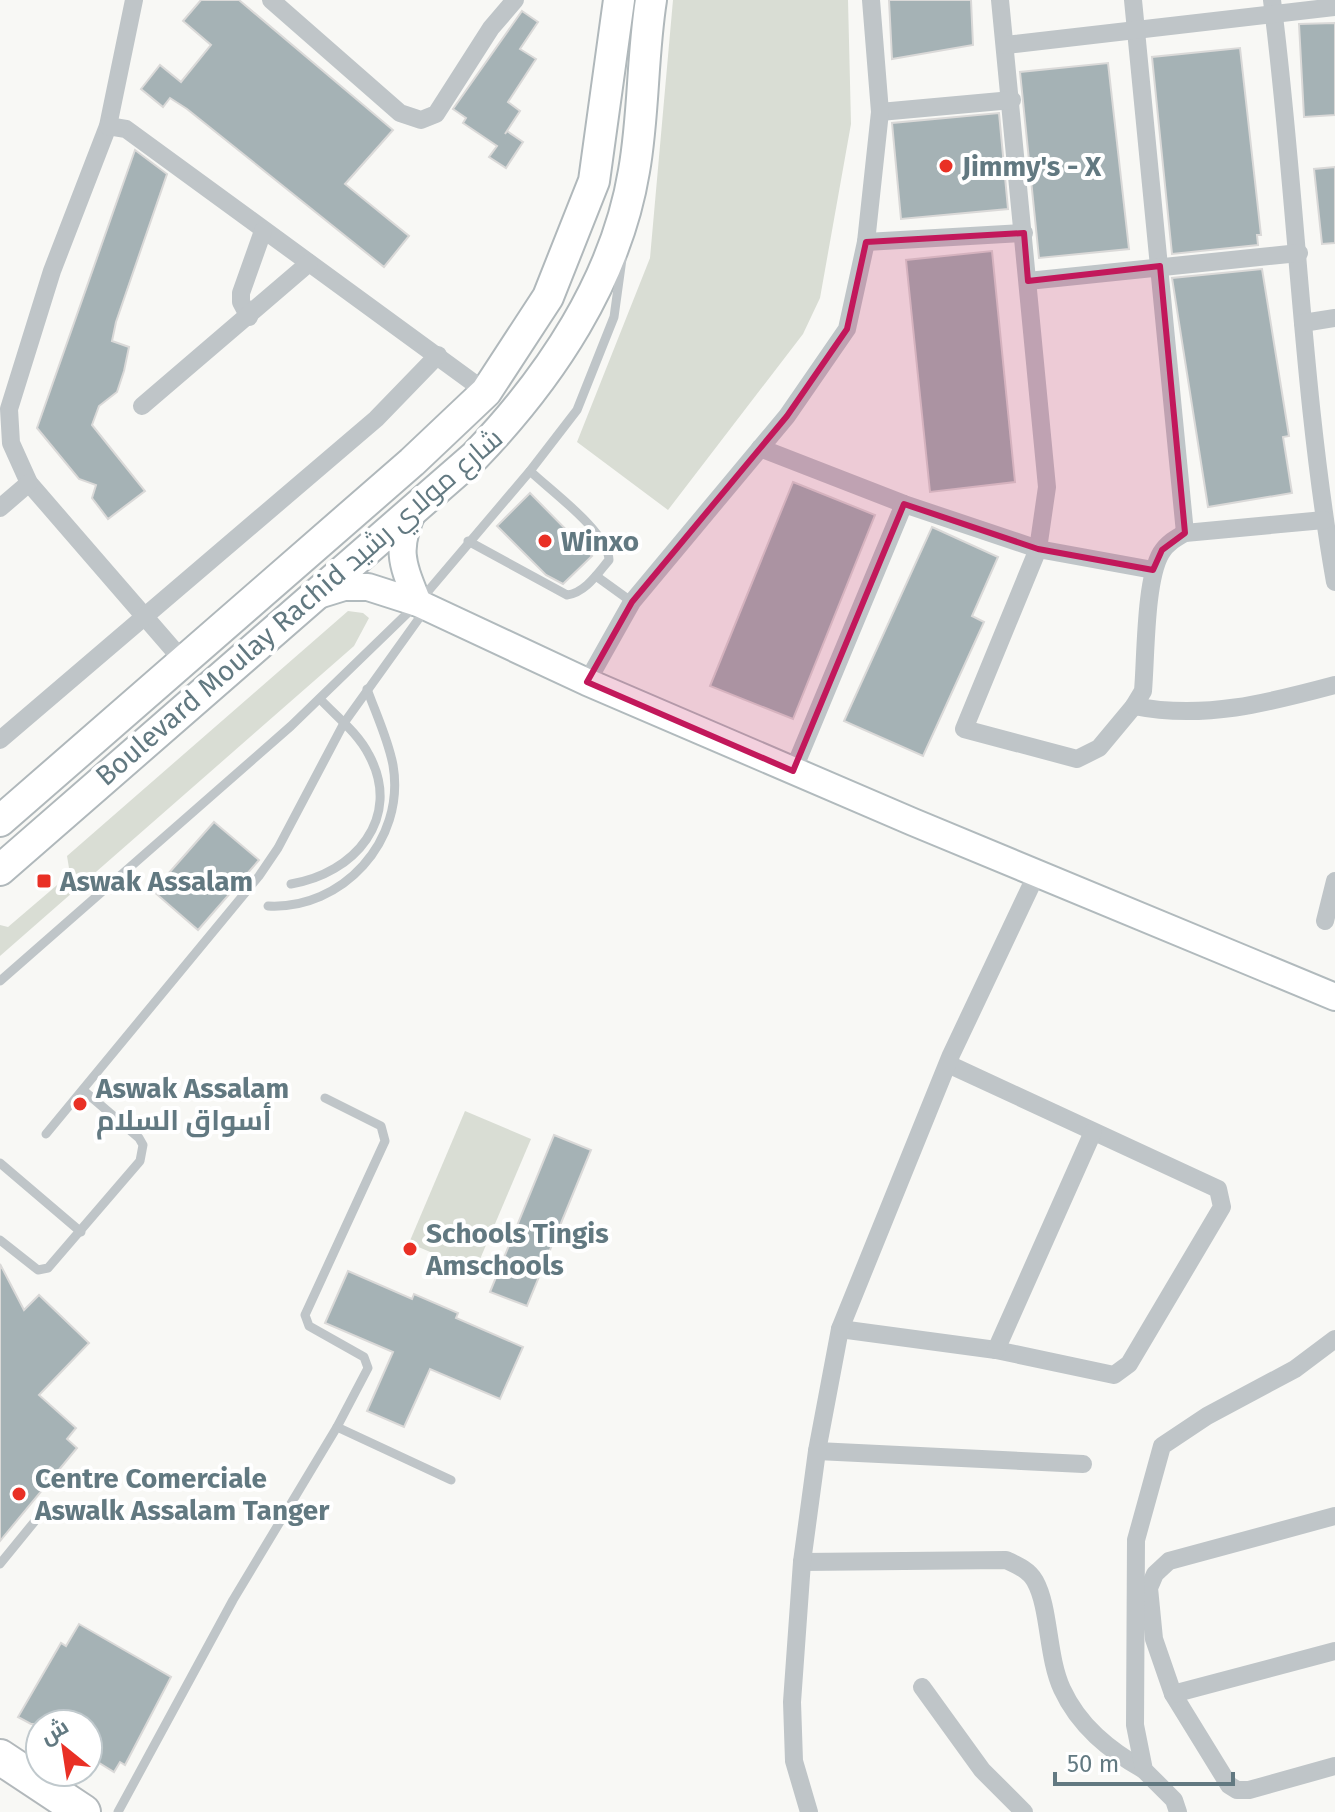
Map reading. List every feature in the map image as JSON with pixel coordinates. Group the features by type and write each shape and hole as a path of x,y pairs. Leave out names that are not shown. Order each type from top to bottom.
{"highway":[{"path":"0,1757 83,1812"}],"main road":[{"name":"Boulevard Moulay Rachid شارع مولاي رشيد","path":"0,821 412,462 486,392 548,297 576,234 594,181 619,0"},
{"name":"Boulevard Moulay Rachid شارع مولاي رشيد","path":"0,870 414,509 484,447 520,410 553,364 605,265 634,172 651,0"}],"street":[{"path":"134,0 108,126 52,271 4,427 29,483 184,662"},
{"path":"271,0 400,113 421,120 436,114 491,28 515,0"},
{"path":"587,682 632,602 787,416 847,329 866,242 880,112 871,0"},
{"path":"1000,0 1047,487 1038,549 964,729 1077,759 1090,756 1134,706 1143,691 1153,570 1162,550 1185,533 1324,520"},
{"path":"1133,0 1185,533"},
{"path":"1006,45 1136,29 1273,7 1335,7"},
{"path":"1273,7 1324,520 1335,582"},
{"path":"880,112 1012,100"},
{"path":"108,126 126,129 486,392"},
{"path":"249,317 241,302 241,293 263,231"},
{"path":"866,242 1024,233"},
{"path":"1028,281 1299,253"},
{"path":"142,406 309,263"},
{"path":"1303,323 1335,318"},
{"path":"0,740 376,419 438,355"},
{"path":"760,448 904,504 1038,549 1153,570"},
{"path":"0,508 29,483"},
{"path":"793,771 904,504"},
{"path":"414,509 402,535 401,560 423,605"},
{"path":"315,596 344,587 368,587 423,605 587,682 793,771 1335,997"},
{"path":"1134,706 1173,714 1219,712 1335,685"},
{"path":"809,1812 794,1761 792,1702 802,1562 817,1451 840,1329 948,1064 1038,871"},
{"path":"1325,921 1335,881"},
{"path":"840,1329 996,1350 1114,1375 1123,1372 1222,1207 1218,1189 948,1064"},
{"path":"996,1350 1093,1132"},
{"path":"1144,1770 1135,1725 1136,1540 1162,1446 1207,1416 1295,1369 1335,1339"},
{"path":"817,1451 1083,1464"},
{"path":"1335,1516 1169,1561 1155,1574 1149,1588 1154,1639 1173,1694 1229,1785 1237,1790 1335,1766"},
{"path":"802,1562 1006,1560 1018,1565 1037,1584 1054,1670 1070,1702 1093,1735 1144,1770 1174,1800 1178,1812"},
{"path":"1173,1694 1335,1651"},
{"path":"922,1687 982,1770 1024,1812"}],"lane":[{"path":"46,1134 259,876 344,723 423,605 468,541 530,471 577,410 614,317 634,172"},
{"path":"468,541 567,595 576,594 596,576 609,560 609,549 598,534 530,471"},
{"path":"596,576 632,602"},
{"path":"0,981 423,605"},
{"path":"268,906 289,907 328,894 361,869 378,847 389,822 394,795 393,767 367,689"},
{"path":"291,884 334,873 365,842 375,822 378,778 359,738 320,699"},
{"path":"0,1240 43,1270 81,1232 143,1154 139,1138 83,1090"},
{"path":"118,1812 233,1600 337,1427 367,1363 364,1357 309,1326 305,1315 385,1141 385,1133 381,1126 325,1098"},
{"path":"0,1163 81,1232"},
{"path":"337,1427 451,1480"},
{"path":"0,1564 35,1521"}],"highlighted area":[{"path":"1024,233 1028,281 1160,266 1185,533 1162,550 1153,570 1038,549 904,504 793,771 587,682 632,602 787,416 847,329 866,242"}],"shaded area":[{"path":"673,0 848,0 851,124 820,298 803,334 668,510 577,442 650,258"},
{"path":"348,611 363,613 369,618 354,646 0,956 0,925 8,927 70,874 67,856"},
{"path":"465,1111 531,1139 475,1271 409,1243"}],"building":[{"path":"201,0 239,0 393,130 345,184 409,236 384,267 187,109 170,98 163,107 141,89 160,65 181,82 211,45 183,21"},
{"path":"889,0 971,0 973,45 892,59"},
{"path":"522,11 538,22 520,49 536,59 508,102 520,111 505,134 507,131 523,142 506,168 489,157 497,146 463,123 466,118 453,109"},
{"path":"1335,23 1335,115 1304,117 1299,24"},
{"path":"1240,48 1261,235 1257,235 1258,245 1172,254 1152,57"},
{"path":"1108,63 1129,249 1039,258 1020,72"},
{"name":"Jimmy's - X","path":"999,113 1008,209 901,219 892,123"},
{"path":"135,150 167,174 116,322 112,341 129,347 124,371 117,392 99,406 92,425 145,491 108,519 92,498 96,485 79,479 37,428"},
{"path":"1335,167 1335,243 1322,244 1314,169"},
{"path":"992,251 1015,482 930,492 906,260"},
{"path":"1262,269 1289,436 1283,437 1292,493 1208,507 1172,278"},
{"path":"793,482 875,515 793,719 710,686"},
{"name":"Winxo","path":"530,493 592,556 563,584 546,575 497,526"},
{"path":"932,527 998,557 972,616 984,622 923,756 844,721"},
{"path":"214,822 259,860 198,930 153,891"},
{"path":"554,1135 591,1150 527,1306 490,1292"},
{"path":"0,1264 24,1310 39,1295 89,1343 39,1395 76,1428 67,1439 77,1448 0,1541"},
{"path":"348,1271 412,1299 414,1294 458,1313 456,1318 523,1347 500,1399 430,1369 404,1427 367,1411 393,1352 325,1323"},
{"path":"79,1624 171,1677 125,1765 120,1762 114,1772 104,1766 104,1708 24,1708 24,1720 18,1717 61,1643 66,1646"}],"place":[{"name":"Jimmy's - X","path":"946,166"},
{"name":"Winxo","path":"545,541"},
{"name":"Aswak Assalam","path":"44,881"},
{"name":"Aswak Assalam أسواق السلام","path":"80,1104"},
{"name":"Schools Tingis Amschools","path":"410,1249"},
{"name":"Centre Comerciale Aswalk Assalam Tanger","path":"19,1494"}]}
